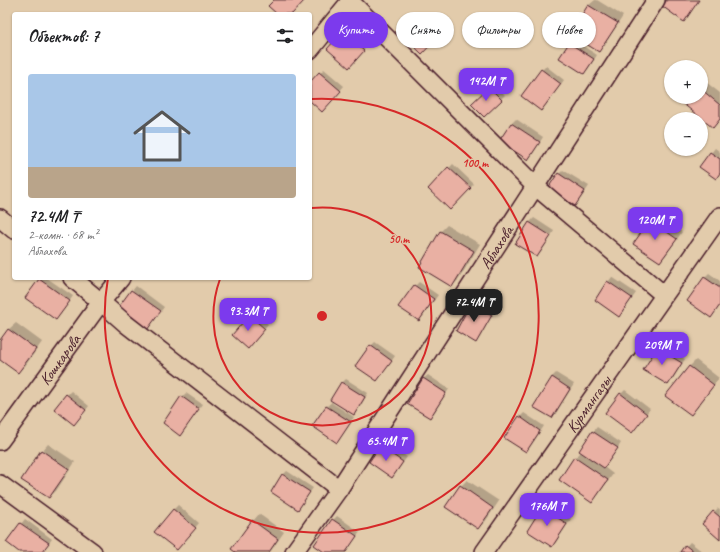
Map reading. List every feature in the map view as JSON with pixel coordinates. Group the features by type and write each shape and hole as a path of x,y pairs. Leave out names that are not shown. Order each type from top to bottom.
{"street":[{"path":"312,48 350,0 535,186 664,295"},
{"name":"Аблахова","path":"294,552 339,489 656,0"},
{"name":"Курмангазы","path":"484,552 720,216"},
{"path":"0,218 12,228"},
{"path":"74,280 126,324 339,489"},
{"name":"Кошкарова","path":"0,441 101,302 119,280"},
{"path":"0,484 93,552"}],"building":[{"path":"274,0 304,1 294,12 275,12 268,6"},
{"path":"667,0 699,0 684,22 662,6"},
{"path":"588,5 618,23 599,52 593,48 596,48 596,12 584,12"},
{"path":"361,48 364,51 349,68 327,49"},
{"path":"416,48 428,48 422,54"},
{"path":"566,48 577,48 594,59 584,74 559,58"},
{"path":"541,69 561,84 541,111 521,96"},
{"path":"319,72 341,91 322,112 312,103 312,80"},
{"path":"489,87 502,100 484,117 471,104"},
{"path":"708,95 720,105 720,119 713,128 708,124 708,112 693,112 683,104 708,104"},
{"path":"511,123 540,142 528,160 499,141"},
{"path":"710,152 720,159 720,173 716,179 699,167"},
{"path":"448,167 471,188 450,210 428,189"},
{"path":"558,173 585,191 575,206 548,188"},
{"path":"650,220 677,239 660,262 633,244"},
{"path":"529,222 551,236 537,257 515,244"},
{"path":"440,231 474,251 452,287 419,267"},
{"path":"704,277 720,288 720,305 711,318 687,301"},
{"path":"38,280 40,280 70,301 56,320 25,298"},
{"path":"607,281 632,298 619,317 595,300"},
{"path":"414,285 434,299 419,321 398,307"},
{"path":"131,290 161,311 147,330 117,309"},
{"path":"471,303 492,315 476,343 456,331"},
{"path":"249,315 265,329 248,349 232,335"},
{"path":"8,329 36,349 18,373 0,360 0,340"},
{"path":"370,345 392,361 377,381 355,366"},
{"path":"657,348 682,363 668,385 643,370"},
{"path":"689,366 714,385 691,415 665,396"},
{"path":"552,377 570,389 552,418 533,407"},
{"path":"423,378 446,393 430,418 407,404"},
{"path":"341,382 365,397 354,415 330,400"},
{"path":"620,393 647,414 632,433 605,413"},
{"path":"66,394 86,410 74,425 54,409"},
{"path":"181,396 199,409 180,436 163,423"},
{"path":"326,406 351,422 337,443 312,426"},
{"path":"519,416 540,431 526,452 504,438"},
{"path":"592,431 618,448 604,468 579,451"},
{"path":"380,446 403,462 392,478 369,462"},
{"path":"41,450 69,469 49,498 21,480"},
{"path":"574,457 608,480 592,503 559,480"},
{"path":"282,474 310,492 298,510 271,492"},
{"path":"460,485 493,508 478,529 445,507"},
{"path":"542,507 567,524 552,547 527,531"},
{"path":"173,509 196,528 177,550 154,532"},
{"path":"713,511 720,517 720,540 702,524"},
{"path":"332,519 357,536 346,552 324,552 314,545"},
{"path":"252,520 278,539 269,552 235,552 231,549"},
{"path":"20,523 49,543 42,552 19,552 6,542"},
{"path":"685,545 694,552 680,552"}]}
